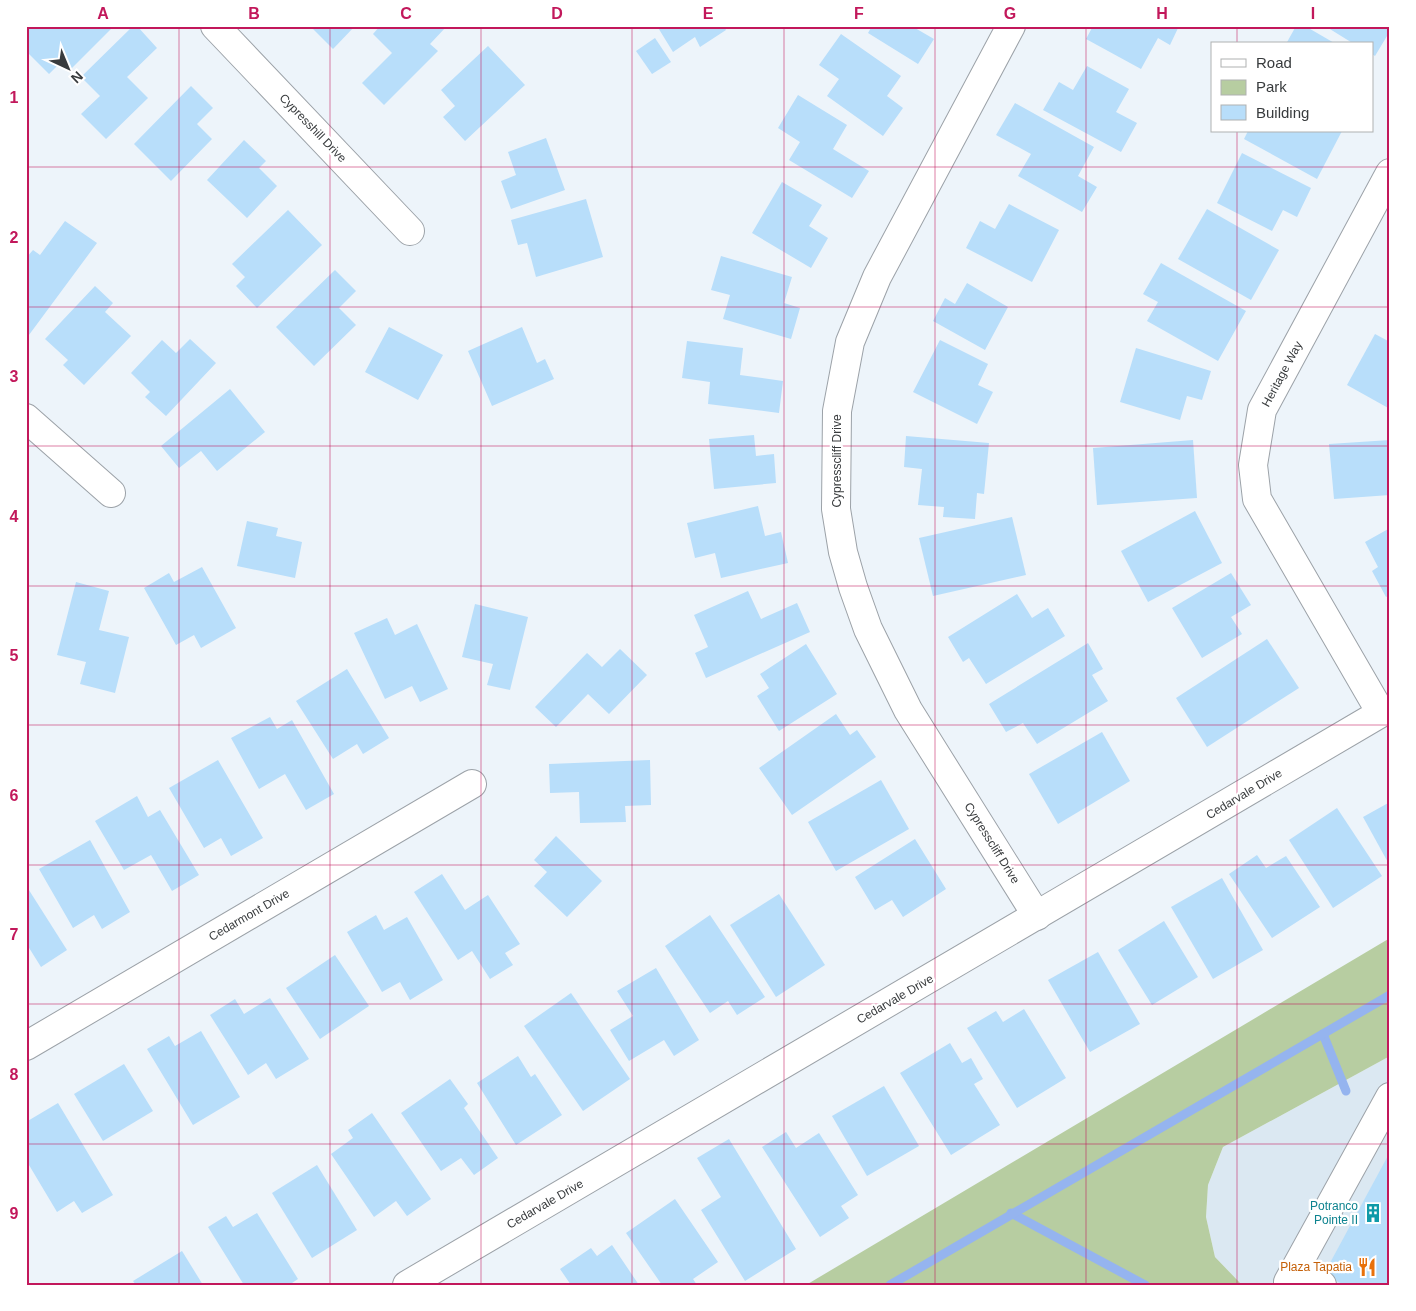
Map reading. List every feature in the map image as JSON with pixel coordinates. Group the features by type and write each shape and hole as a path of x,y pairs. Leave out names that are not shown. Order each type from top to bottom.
{"street":[{"name":"Cypresshill Drive","path":"215,26 410,231"},
{"name":"Cypresscliff Drive","path":"1011,26 876,277 850,342 837,411 836,509 843,552 868,628 908,710 1037,916"},
{"name":"Heritage Way","path":"1381,713 1257,499 1253,465 1262,410 1390,173"},
{"path":"26,418 111,493"},
{"name":"Cedarvale Drive","path":"407,1285 1381,713"},
{"name":"Cedarmont Drive","path":"26,1046 472,784"},
{"path":"1322,1285 1294,1277 1390,1097"}],"shaded area":[{"path":"1390,1056 1390,1285 1242,1285 1215,1257 1206,1217 1208,1185 1223,1147"}],"green space":[{"path":"1390,938 1390,1056 1223,1147 1208,1185 1206,1217 1215,1257 1242,1285 806,1285"}],"building":[{"path":"30,26 114,26 71,69 63,60 49,74 26,51 26,30"},
{"path":"133,26 137,26 157,48 127,77 148,98 106,139 81,114 100,96 81,77"},
{"path":"313,26 355,26 333,49 312,28"},
{"path":"380,26 446,27 430,44 438,51 384,105 362,83 392,53 373,34"},
{"path":"657,26 724,26 726,30 700,47 695,37 673,52"},
{"path":"872,26 916,26 915,28 934,39 918,64 868,33"},
{"path":"1093,26 1179,26 1170,45 1158,38 1141,69 1086,39"},
{"path":"1296,26 1305,26 1333,42 1287,42"},
{"path":"1325,26 1390,26 1390,31 1375,56 1374,42 1351,42"},
{"path":"841,34 901,76 887,96 903,108 883,136 827,96 839,79 819,65"},
{"path":"655,38 671,62 652,74 636,51"},
{"path":"488,46 525,85 465,141 443,117 455,106 441,90"},
{"path":"1087,66 1129,89 1116,112 1137,123 1121,152 1043,110 1059,82 1073,90"},
{"path":"191,86 213,108 197,124 212,139 171,181 134,144"},
{"path":"798,95 847,125 833,149 869,171 852,198 789,160 800,142 778,128"},
{"path":"1015,103 1094,147 1078,176 1097,187 1082,212 1018,176 1031,154 996,135"},
{"path":"1248,132 1341,132 1317,179 1244,139"},
{"path":"546,138 565,190 511,209 501,181 516,175 508,152"},
{"path":"244,140 266,161 259,168 277,186 247,218 207,180"},
{"path":"1242,153 1311,188 1297,217 1283,210 1272,231 1217,203"},
{"path":"782,182 822,205 809,226 828,238 811,268 752,233"},
{"path":"586,199 603,257 536,277 527,243 518,245 511,220"},
{"path":"1009,204 1059,230 1032,282 966,248 980,221 995,229"},
{"path":"1207,209 1279,250 1251,300 1178,259"},
{"path":"288,210 322,245 257,308 236,286 245,277 232,264"},
{"path":"65,221 97,243 26,339 26,258 33,250 40,255"},
{"path":"721,256 792,277 784,303 800,308 791,339 723,319 730,295 711,290"},
{"path":"1161,263 1246,311 1218,361 1147,321 1158,302 1143,294"},
{"path":"335,270 356,291 339,308 356,325 314,366 276,327"},
{"path":"967,283 1008,307 985,350 933,321 945,298 955,304"},
{"path":"95,286 113,303 105,312 131,336 84,385 63,365 68,360 45,339"},
{"path":"389,327 443,355 418,400 365,372"},
{"path":"522,327 537,363 545,359 554,379 492,406 468,351"},
{"path":"1375,334 1390,342 1390,409 1347,385"},
{"path":"190,339 216,363 166,416 145,397 150,392 131,373 162,340 176,353"},
{"path":"940,340 988,364 978,385 993,392 977,424 913,392"},
{"path":"687,341 743,348 740,375 783,381 779,413 708,404 710,382 682,378"},
{"path":"1136,348 1211,371 1202,400 1187,396 1180,420 1120,402"},
{"path":"230,389 265,432 217,471 201,451 179,468 161,446"},
{"path":"754,435 756,456 774,454 776,483 714,489 709,439"},
{"path":"906,436 989,443 984,494 977,493 975,519 943,517 944,507 918,505 922,469 904,467"},
{"path":"1193,440 1197,498 1097,505 1093,448"},
{"path":"1390,440 1390,495 1334,499 1329,444"},
{"path":"758,506 765,536 781,532 788,563 721,578 715,553 695,558 687,523"},
{"path":"1195,511 1222,563 1148,602 1121,551"},
{"path":"1012,517 1026,575 933,596 919,538"},
{"path":"247,521 278,528 276,536 302,542 295,578 237,566"},
{"path":"1390,528 1390,595 1386,597 1372,571 1378,567 1365,542"},
{"path":"202,567 236,628 201,648 194,635 176,645 144,588 169,573 174,582"},
{"path":"1231,573 1251,605 1231,617 1242,634 1202,658 1172,608"},
{"path":"76,582 109,591 99,630 129,637 115,693 80,684 86,662 57,655"},
{"path":"748,591 761,619 797,603 810,632 706,678 695,653 708,647 694,615"},
{"path":"1017,594 1032,618 1048,608 1065,636 986,684 969,658 963,662 948,637"},
{"path":"475,604 528,617 510,690 487,685 493,664 462,657"},
{"path":"387,618 395,635 417,624 448,689 420,702 412,686 385,699 354,633"},
{"path":"1267,639 1299,688 1207,747 1176,698"},
{"path":"1088,643 1103,669 1092,675 1108,701 1037,744 1023,723 1006,732 989,704"},
{"path":"806,644 837,694 779,731 757,696 769,688 760,674"},
{"path":"620,649 647,675 609,714 588,694 556,727 535,707 587,653 602,667"},
{"path":"347,669 389,738 363,754 357,744 333,759 296,701"},
{"path":"836,714 850,735 857,730 876,757 792,815 759,768"},
{"path":"270,717 277,729 292,720 334,794 306,810 285,774 259,789 231,738"},
{"path":"1102,732 1130,781 1058,824 1029,774"},
{"path":"218,760 263,838 231,856 221,838 204,848 169,788"},
{"path":"650,760 651,805 625,806 626,822 580,823 579,792 550,793 549,764"},
{"path":"881,780 909,829 836,871 808,822"},
{"path":"137,796 148,817 160,810 199,875 172,891 151,855 124,870 95,821"},
{"path":"1390,802 1390,866 1363,817"},
{"path":"1337,808 1382,876 1333,908 1289,840"},
{"path":"556,836 602,881 567,917 534,886 547,872 534,860"},
{"path":"915,839 946,889 903,917 892,900 875,910 855,877"},
{"path":"90,840 130,912 102,929 94,915 73,928 39,869"},
{"path":"1257,855 1266,868 1286,856 1320,907 1272,938 1229,874"},
{"path":"442,874 465,910 488,895 520,944 505,953 513,965 490,979 472,951 458,960 414,892"},
{"path":"1222,878 1263,950 1213,979 1171,907"},
{"path":"27,887 67,950 41,967 26,943"},
{"path":"779,894 825,965 776,997 730,925"},
{"path":"376,915 384,930 407,917 443,980 410,1000 400,982 382,992 347,932"},
{"path":"710,915 765,997 737,1015 728,1001 710,1013 665,946"},
{"path":"1164,921 1198,977 1152,1005 1118,950"},
{"path":"1098,952 1140,1024 1090,1052 1048,980"},
{"path":"335,955 369,1006 320,1039 286,988"},
{"path":"656,968 699,1040 674,1056 664,1040 629,1061 610,1030 633,1016 617,991"},
{"path":"571,993 630,1079 583,1111 524,1026"},
{"path":"270,998 309,1059 276,1079 266,1063 248,1075 210,1015 235,999 244,1014"},
{"path":"1024,1009 1066,1078 1017,1108 967,1028 996,1011 1003,1022"},
{"path":"201,1031 240,1097 193,1125 147,1049 169,1036 175,1046"},
{"path":"950,1043 962,1063 971,1058 983,1079 974,1084 1000,1125 951,1155 900,1073"},
{"path":"518,1056 531,1077 535,1074 562,1115 516,1145 477,1083"},
{"path":"124,1064 153,1111 103,1141 74,1094"},
{"path":"450,1079 468,1104 464,1108 498,1158 474,1175 461,1158 441,1171 401,1113"},
{"path":"884,1086 919,1146 867,1176 832,1116"},
{"path":"58,1103 113,1195 82,1213 74,1201 57,1212 26,1160 26,1122"},
{"path":"372,1113 431,1199 407,1216 396,1201 374,1217 331,1154 353,1138 348,1130"},
{"path":"786,1132 796,1148 819,1133 858,1195 841,1206 849,1218 820,1237 762,1147"},
{"path":"729,1139 796,1249 745,1281 701,1210 721,1197 697,1158"},
{"name":"Potranco Pointe II","path":"1390,1152 1390,1285 1344,1285 1324,1274"},
{"path":"317,1165 357,1230 312,1258 272,1193"},
{"path":"675,1199 718,1262 693,1279 697,1285 662,1285 626,1233"},
{"path":"257,1213 298,1279 289,1285 244,1285 208,1227 226,1216 233,1227"},
{"path":"612,1245 639,1285 571,1285 560,1269 591,1248 597,1256"},
{"path":"182,1251 203,1285 136,1285 133,1281"}],"waterway":[{"path":"890,1285 1390,995"},
{"path":"1323,1034 1346,1091"},
{"path":"1011,1213 1145,1285"}],"place":[{"name":"Potranco Pointe II","path":"1373,1213"},
{"name":"Plaza Tapatia","path":"1367,1267"}]}
